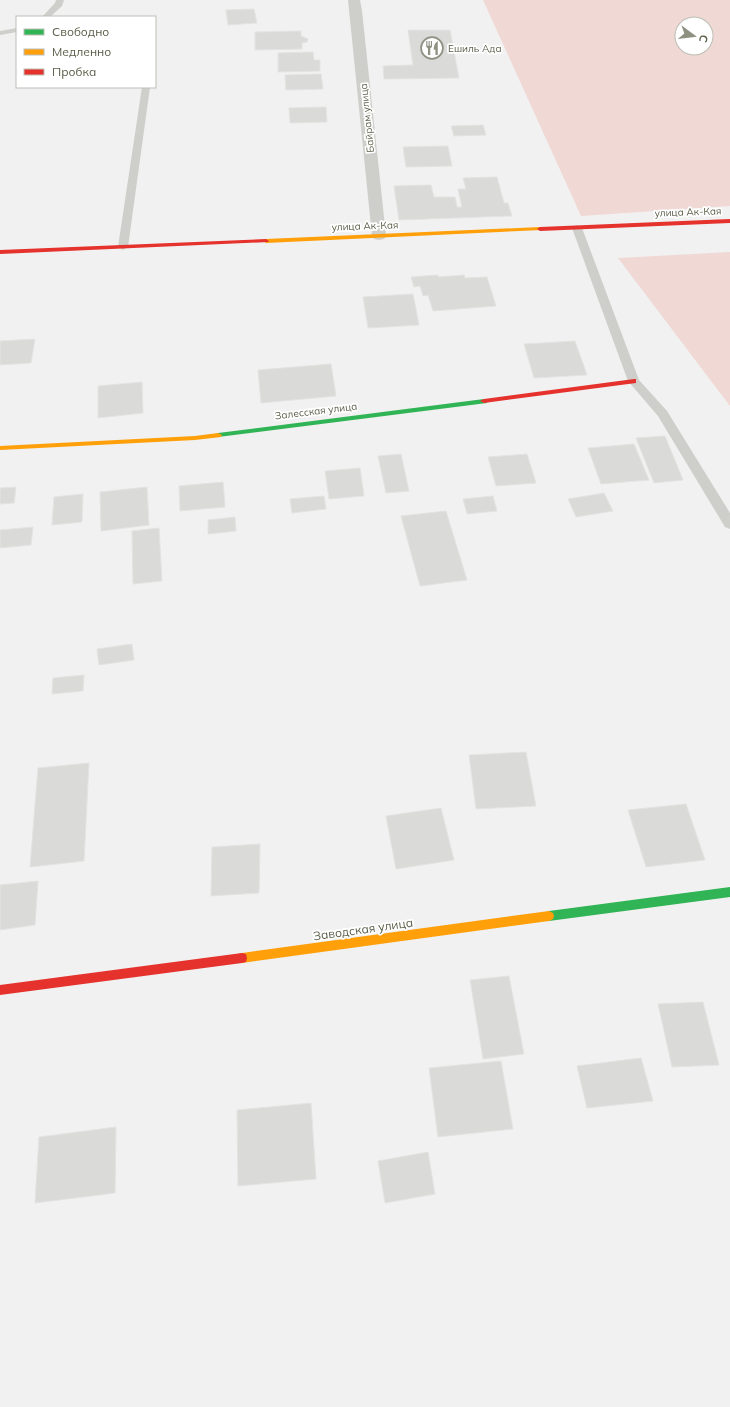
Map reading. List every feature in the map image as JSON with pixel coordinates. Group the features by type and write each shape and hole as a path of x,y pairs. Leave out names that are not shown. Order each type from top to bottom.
{"street":[{"name":"Байрам улица","path":"354,0 379,236"},
{"name":"улица Ак-Кая","path":"0,252 730,221"},
{"name":"Залесская улица","path":"0,448 196,438 634,381"},
{"name":"Заводская улица","path":"0,990 730,892"}],"lane":[{"path":"47,16 59,4 60,0"},
{"path":"0,34 16,30"},
{"path":"123,247 146,88"},
{"path":"577,228 634,381 663,414 730,524"}],"shaded area":[{"path":"483,0 730,0 730,206 581,216"},
{"path":"730,252 730,406 618,258"}],"building":[{"path":"254,9 257,23 228,25 226,10"},
{"name":"Ешиль Ада","path":"408,30 450,30 459,78 384,79 383,66 413,65"},
{"path":"301,31 301,36 308,39 307,42 302,43 302,49 255,50 255,32"},
{"path":"313,52 314,60 320,60 320,71 278,72 278,53"},
{"path":"321,74 323,89 286,90 285,75"},
{"path":"326,107 327,122 290,123 289,108"},
{"path":"483,125 486,135 454,136 451,126"},
{"path":"448,146 452,166 406,167 403,147"},
{"path":"497,177 504,203 508,203 512,216 399,220 394,186 431,185 434,197 455,197 457,207 462,207 458,189 466,189 463,178"},
{"path":"438,275 438,277 464,275 465,278 487,277 496,306 433,311 428,295 423,296 420,286 414,287 411,277"},
{"path":"413,294 419,325 368,328 363,297"},
{"path":"35,339 31,363 0,365 0,341"},
{"path":"575,341 587,375 534,378 524,344"},
{"path":"331,364 336,396 261,403 258,370"},
{"path":"142,382 143,413 98,418 98,386"},
{"path":"665,436 683,480 654,483 636,438"},
{"path":"634,444 649,480 601,484 588,448"},
{"path":"401,454 409,491 386,493 378,456"},
{"path":"527,454 536,483 496,486 488,457"},
{"path":"360,468 364,496 329,499 325,471"},
{"path":"223,482 225,507 180,511 179,486"},
{"path":"16,487 14,503 0,504 0,488"},
{"path":"147,487 149,525 101,531 100,492"},
{"path":"604,493 613,511 576,517 568,499"},
{"path":"83,494 82,522 52,525 54,497"},
{"path":"324,496 326,509 292,513 290,499"},
{"path":"493,496 497,511 467,514 463,499"},
{"path":"446,511 467,580 420,586 401,516"},
{"path":"235,517 236,531 208,534 208,520"},
{"path":"33,527 31,545 0,548 0,530"},
{"path":"159,528 162,581 133,584 132,531"},
{"path":"132,644 134,660 99,665 97,649"},
{"path":"84,675 83,691 52,694 53,678"},
{"path":"526,752 536,806 476,809 469,755"},
{"path":"89,763 84,861 30,867 38,768"},
{"path":"686,804 705,860 646,867 628,810"},
{"path":"441,808 454,860 396,869 386,816"},
{"path":"260,844 259,893 211,896 212,847"},
{"path":"38,881 35,925 0,930 0,885"},
{"path":"509,976 524,1054 483,1059 470,980"},
{"path":"703,1002 719,1065 672,1067 658,1004"},
{"path":"641,1058 653,1101 587,1108 577,1066"},
{"path":"501,1061 513,1129 438,1137 429,1068"},
{"path":"311,1103 316,1179 238,1186 237,1110"},
{"path":"116,1127 115,1193 35,1203 39,1137"},
{"path":"428,1152 435,1194 385,1203 378,1161"}],"traffic: fast":[{"path":"218,435 484,401"},
{"path":"549,916 730,892"}],"traffic: slow":[{"path":"266,241 540,229"},
{"path":"0,448 195,438 218,435"},
{"path":"242,958 549,916"}],"traffic: jam":[{"path":"540,229 730,221"},
{"path":"0,252 266,241"},
{"path":"484,401 634,381"},
{"path":"0,990 242,958"}],"place":[{"name":"Ешиль Ада","path":"432,48"}]}
